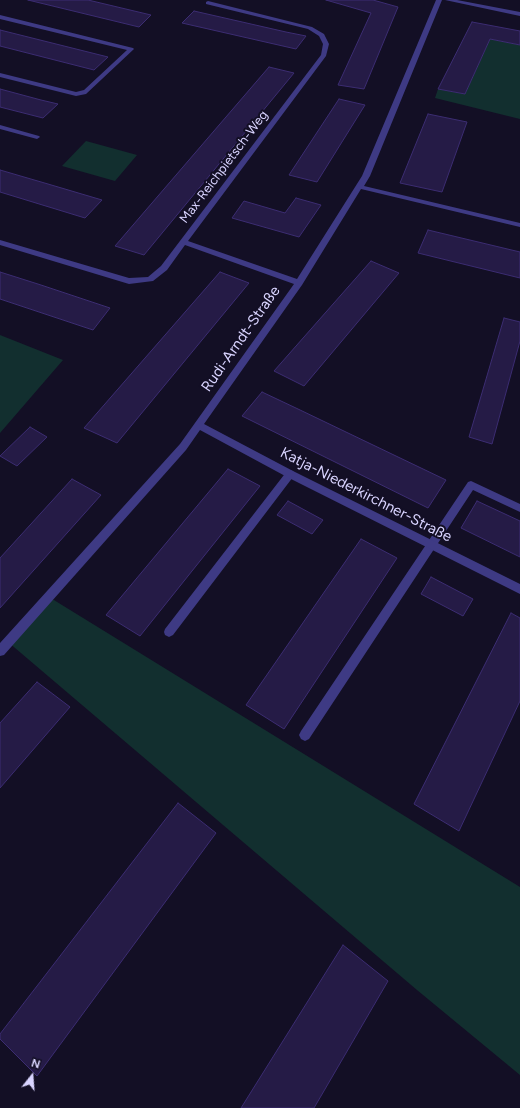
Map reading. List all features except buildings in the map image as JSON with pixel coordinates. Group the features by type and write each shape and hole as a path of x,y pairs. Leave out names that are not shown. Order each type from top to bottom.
{"street":[{"name":"Rudi-Arndt-Straße","path":"0,651 183,447 299,283 360,186 439,0"},
{"path":"448,0 520,14"},
{"name":"Max-Reichpietsch-Weg","path":"0,242 130,281 150,279 164,268 324,55 326,44 322,35 310,28 208,1"},
{"path":"0,17 131,49 86,92 76,94 0,75"},
{"path":"0,127 37,137"},
{"path":"360,186 520,225"},
{"path":"183,242 299,283"},
{"name":"Katja-Niederkirchner-Straße","path":"199,426 290,474 520,589"},
{"path":"169,632 290,474"},
{"path":"305,735 471,485 520,508"}],"green space":[{"path":"490,39 520,45 520,119 435,98 438,89 465,94"},
{"path":"86,141 137,155 115,181 62,166"},
{"path":"0,335 63,360 0,433"},
{"path":"49,597 520,887 520,1075 417,990 8,642"}]}
